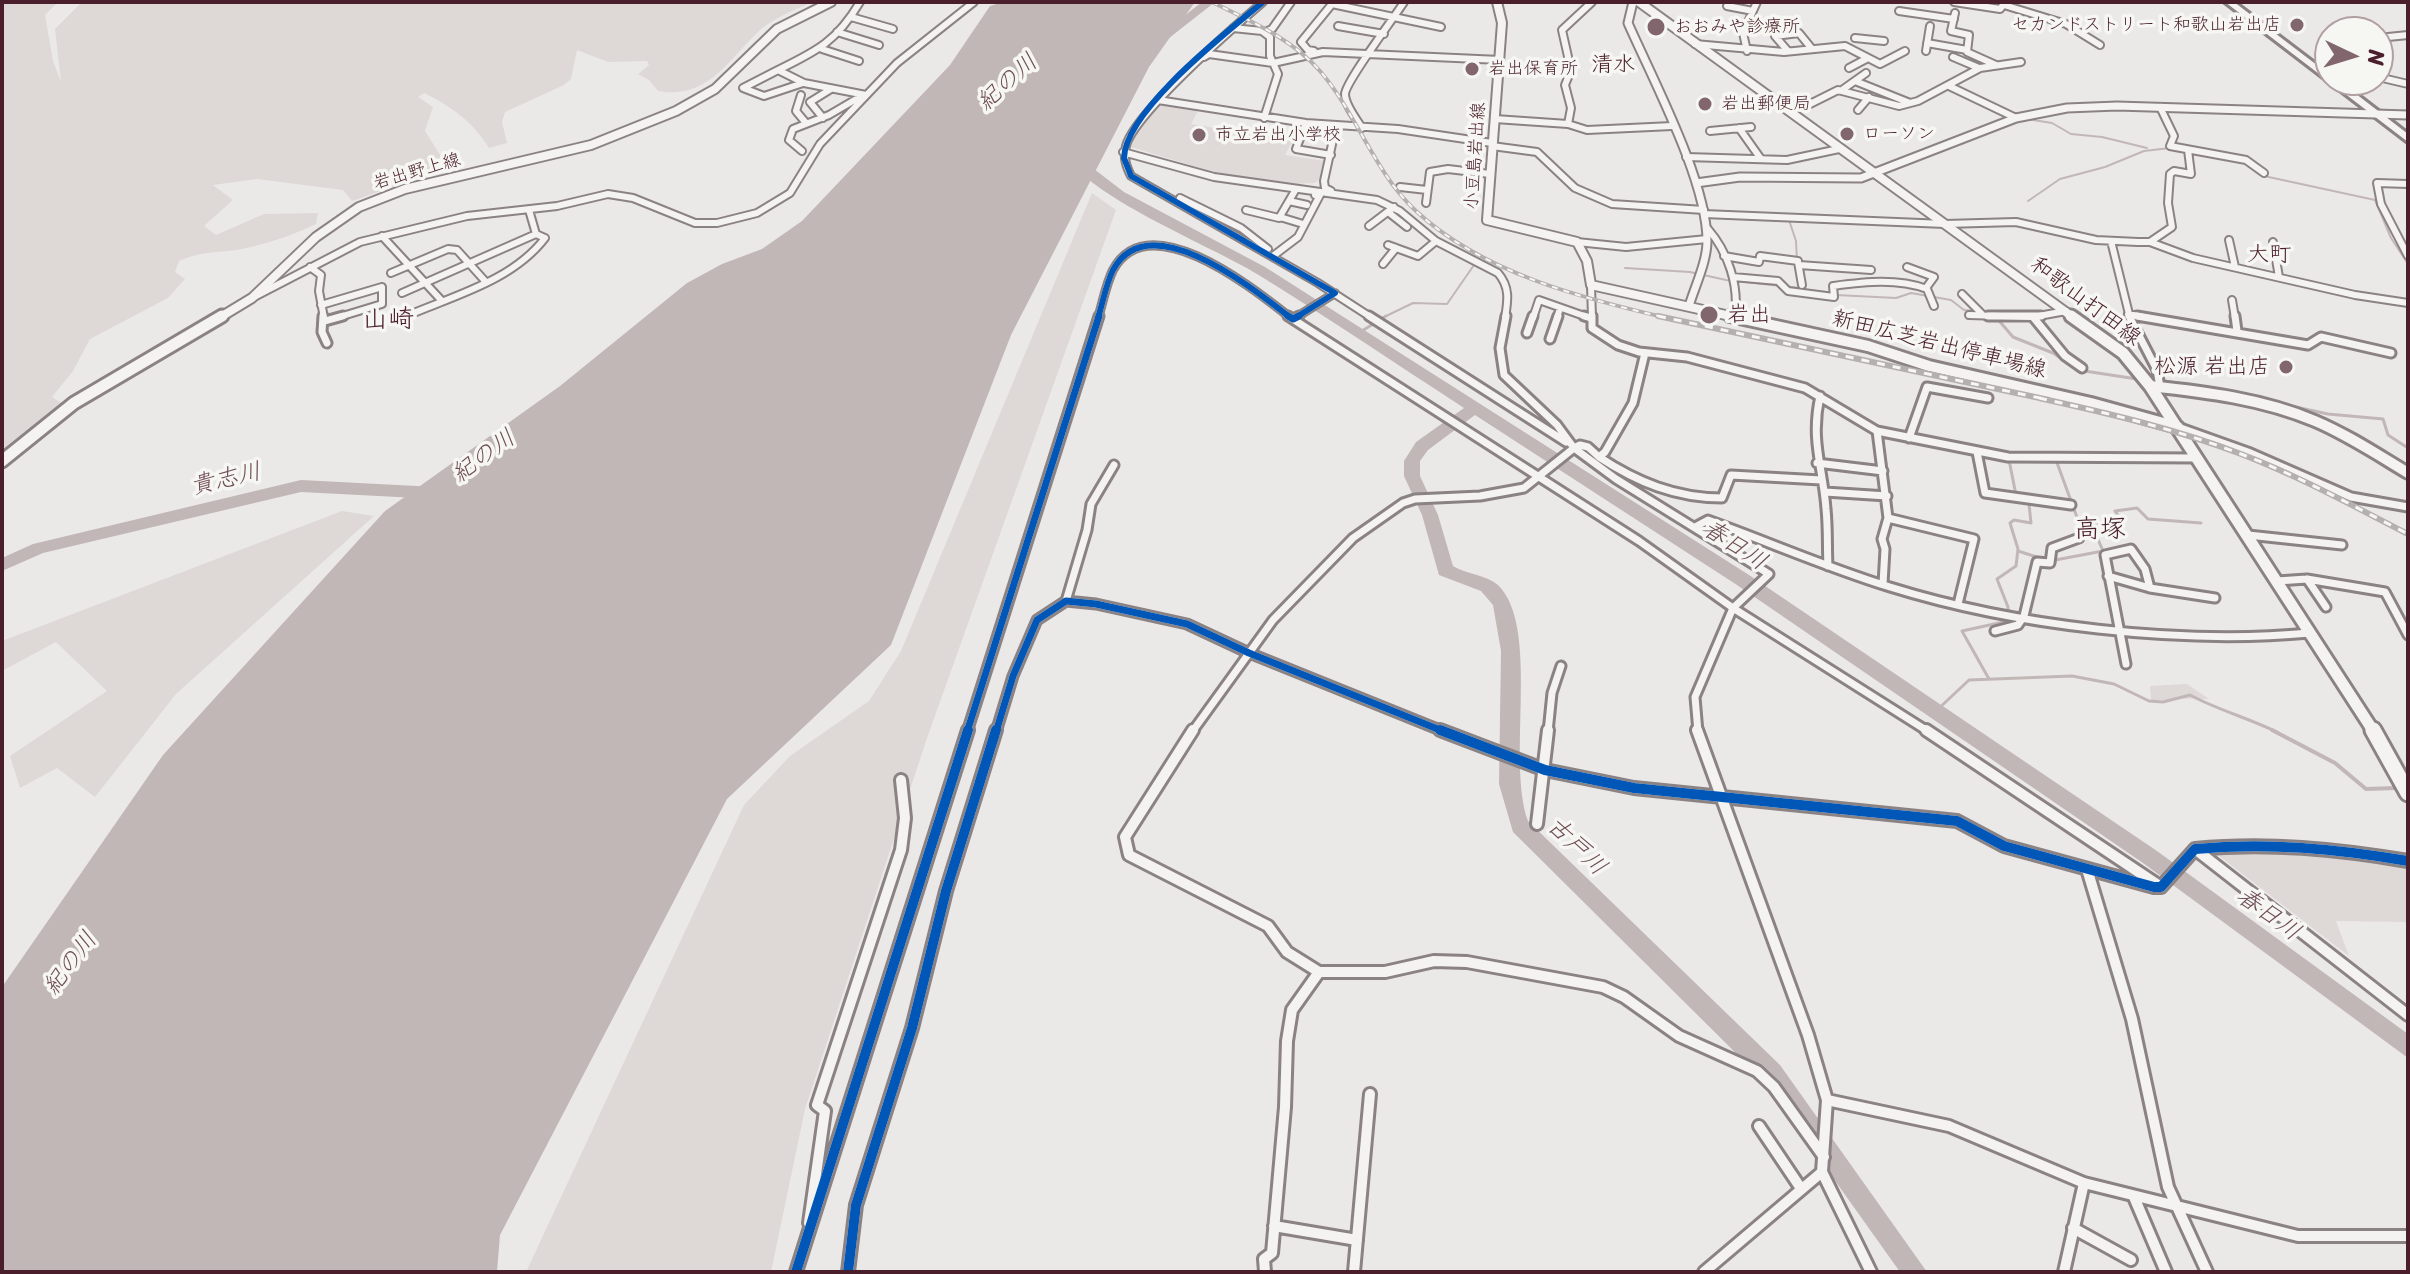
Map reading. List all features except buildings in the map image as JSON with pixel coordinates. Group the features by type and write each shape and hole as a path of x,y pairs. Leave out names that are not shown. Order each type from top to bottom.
{"highway":[{"path":"2229,2 2314,66"},
{"path":"2239,2 2314,59"},
{"path":"2356,96 2408,130"},
{"path":"2362,96 2408,139"}],"main road":[{"name":"岩出野上線","path":"2,461 74,403 252,298 316,237 359,207 382,196 419,185 591,145 676,111 715,89 777,29 831,2"},
{"name":"小豆島岩出線","path":"1497,2 1502,23 1487,220 1577,242"},
{"name":"和歌山打田線","path":"1636,2 2123,353 2155,386 2310,633 2403,773 2408,793"},
{"path":"1577,242 1587,261 1591,285 1689,306"},
{"name":"新田広芝岩出停車場線","path":"1689,306 1868,346 1929,366 2091,403 2178,427"},
{"path":"2155,386 2291,412 2339,433 2408,473"}],"street":[{"path":"804,83 764,96 743,88 822,49 851,17 860,2"},
{"path":"252,298 342,249 467,216 529,210 608,194 633,198 695,223 742,218 776,203 790,193 820,144 866,95 897,63 974,2"},
{"path":"1263,2 1158,100 1130,134 1123,152 1124,163 1131,176 1160,193 1209,210 1258,240 1274,256 1616,479 1769,574 1735,605 1695,697 1695,725 1808,1035 1827,1100 1822,1172 1871,1272"},
{"path":"1233,28 1265,32 1272,29 1291,2"},
{"path":"1362,128 1344,97 1357,68 1396,18 1404,2"},
{"path":"1568,124 1571,108 1565,85 1571,70 1562,30 1592,2"},
{"path":"1636,2 1628,23 1696,183 1708,234 1689,306"},
{"path":"1729,2 1727,6 1753,11"},
{"path":"1747,51 1742,46 1741,33 1757,2"},
{"path":"1908,2 1908,12"},
{"path":"1954,2 2000,9 2007,4 2063,21 2080,29 2100,45"},
{"path":"1441,27 1332,4 1301,42 1308,50 1323,52 1500,60"},
{"path":"1899,11 1954,16 1951,31 1969,35 1967,50"},
{"path":"851,17 893,29"},
{"path":"1338,26 1384,34"},
{"path":"1926,51 1930,26"},
{"path":"837,32 879,45"},
{"path":"1264,118 1278,74 1270,56 1270,37 1265,32"},
{"path":"1787,50 1775,36 1799,33 1812,49"},
{"path":"1695,44 1747,51 1854,45 1855,36 1884,41"},
{"path":"1927,43 1967,50 1997,65"},
{"path":"1845,46 1880,64 1905,51"},
{"path":"822,49 859,61"},
{"path":"1200,59 1209,54 1273,63 1323,52"},
{"path":"1953,57 1979,68"},
{"path":"1849,68 1868,58"},
{"path":"1842,90 1899,106 1949,86 1979,68 2021,62"},
{"path":"778,70 804,83 866,95"},
{"path":"1781,107 1810,104 1842,90 1866,73"},
{"path":"1855,81 1911,103"},
{"path":"1949,86 2016,118"},
{"path":"823,118 810,102 832,88"},
{"path":"801,95 796,111 806,123"},
{"path":"802,151 789,140 789,133 866,95"},
{"path":"1858,110 1869,97"},
{"path":"1158,100 1264,118 1398,129 1537,152 1561,178 1588,197 1612,207 1945,224 2016,222 2111,241 2150,242 2175,255 2359,298 2408,303"},
{"path":"1696,183 1758,177 1843,180 1873,173 2016,118 2079,107 2408,115"},
{"path":"2160,107 2174,136 2170,146 2246,160 2264,173"},
{"path":"1495,119 1568,124 1587,130 1672,126"},
{"path":"1306,123 1296,149 1331,155"},
{"path":"1335,194 1325,188 1324,181 1336,126"},
{"path":"1710,131 1751,127"},
{"path":"1739,128 1761,159"},
{"path":"1686,157 1787,160 1839,149"},
{"path":"2150,242 2172,227 2168,203 2170,174 2174,171 2191,174 2188,150"},
{"path":"1123,152 1214,177 1320,195 1298,237 1274,256"},
{"path":"1426,203 1430,172 1490,174"},
{"path":"1293,190 1324,181"},
{"path":"2408,184 2377,183 2381,204 2408,256"},
{"path":"1400,187 1427,190"},
{"path":"1293,190 1377,200 1436,241 1506,278 1510,291 1499,342 1500,367 1504,375 1557,425 1571,448"},
{"path":"1280,217 1293,190"},
{"path":"1289,201 1307,205"},
{"path":"529,210 536,234"},
{"path":"1246,210 1303,224"},
{"path":"1369,226 1391,210"},
{"path":"1391,210 1407,227"},
{"path":"402,293 536,234 545,238 537,252 521,265 409,315"},
{"path":"1577,242 1626,247 1714,235 1733,277 1739,301 1735,315"},
{"path":"382,236 441,300"},
{"path":"2229,240 2235,267"},
{"path":"1388,245 1418,256 1436,241"},
{"path":"2111,241 2128,314 2157,370 2155,386"},
{"path":"2273,242 2279,277"},
{"path":"796,1272 1114,268 1128,254 1143,247 1171,246 1194,254 1249,287 1293,319 1541,475 2164,884"},
{"path":"1383,264 1396,248"},
{"path":"391,273 448,249 457,250 485,281"},
{"path":"1724,256 1759,262 1760,256 1869,266 1880,280"},
{"path":"1798,261 1802,285"},
{"path":"310,267 321,275 316,290 325,321 322,332 327,343"},
{"path":"1907,267 1934,277 1926,288"},
{"path":"1733,277 1778,281 1788,291 1834,297 1833,286 1880,280 1909,281 1926,288 1934,306"},
{"path":"1591,285 1593,331 1618,345 1645,353 1687,357 1793,384 1820,396 1877,431 2008,457 2198,458"},
{"path":"321,305 382,287 382,304 325,321"},
{"path":"1293,319 1335,293"},
{"path":"1962,294 1982,315"},
{"path":"1527,333 1539,300 1591,318"},
{"path":"2232,300 2237,331"},
{"path":"1550,339 1560,308"},
{"path":"1969,315 2033,317 2066,311"},
{"path":"2128,314 2308,345 2321,337 2391,353"},
{"path":"2033,317 2065,356 2082,368"},
{"path":"1599,457 1605,452 1633,403 1645,353"},
{"path":"1909,438 1927,387 1988,398"},
{"path":"1820,396 1816,414 1817,463 1825,492 1828,566"},
{"path":"2178,427 2248,452 2351,497 2408,507"},
{"path":"1877,431 1888,518 1882,539 1885,549 1883,584"},
{"path":"1821,480 1731,475 1722,498 1682,496 1639,480 1599,457 1588,447 1571,448 1541,475 1514,492 1433,497 1403,503 1353,538 1273,620 1162,777 1125,837 1125,847 1129,855 1268,926 1287,952 1319,972 1385,972 1434,961 1467,962 1603,987 1624,997 1679,1036 1757,1071 1774,1087 1824,1157"},
{"path":"1977,452 1985,493 2071,505"},
{"path":"1817,463 1883,471"},
{"path":"1066,601 1087,530 1091,504 1114,465"},
{"path":"1825,492 1887,496"},
{"path":"1888,518 1974,539 1958,604"},
{"path":"1695,527 1708,520 1883,584 1958,604 2024,616 2118,630 2265,638 2310,633"},
{"path":"2248,535 2342,545"},
{"path":"1995,631 2018,625 2024,616 2037,562 2050,563 2052,548 2079,538"},
{"path":"2126,664 2105,555 2131,549 2145,569 2150,588"},
{"path":"2108,576 2150,588 2215,598"},
{"path":"2277,581 2307,579 2385,592 2408,635"},
{"path":"2307,579 2326,607"},
{"path":"848,1272 856,1205 912,1028 946,891 1013,676 1037,620 1066,601 1096,604 1187,624 1249,653 1499,755 1545,770 1634,788 1957,821 2004,846 2087,869 2164,884"},
{"path":"1537,824 1552,693 1561,666"},
{"path":"804,1272 825,1111 817,1105 901,850 905,818 901,780"},
{"path":"2164,884 2192,852 2284,844 2408,861"},
{"path":"2192,852 2408,1015"},
{"path":"2087,869 2132,1019 2156,1137 2175,1206 2207,1272"},
{"path":"1265,1272 1264,1259 1272,1253 1285,1107 1287,1041 1292,1010 1319,972"},
{"path":"1354,1272 1370,1094"},
{"path":"1827,1100 1949,1126 2084,1183 2298,1236 2408,1236"},
{"path":"1759,1126 1800,1187"},
{"path":"1704,1272 1800,1187 1822,1172"},
{"path":"2064,1272 2084,1183"},
{"path":"2134,1197 2166,1272"},
{"path":"1274,1226 1357,1240"},
{"path":"2073,1228 2131,1260"}],"shaded area":[{"path":"2,2 58,2 45,15 53,61 61,82 55,29 82,2 810,3 760,30 716,75 691,89 658,91 649,80 638,74 649,65 647,61 608,62 577,50 571,79 505,112 502,122 507,143 489,148 461,116 424,93 418,97 433,107 425,131 442,158 435,172 352,201 343,190 257,179 213,185 233,200 204,226 216,235 264,214 318,213 316,224 261,245 179,261 175,272 185,279 168,298 90,339 73,371 52,397 63,404 2,457"},
{"path":"1165,103 1199,109 1191,124 1293,140 1285,155 1325,161 1321,179 1314,183 1292,184 1213,172 1131,147 1141,124 1157,105"},
{"path":"1092,193 1116,210 927,738 805,1109 771,1272 526,1272 744,805 790,756 869,701 901,651"},
{"path":"342,511 374,516 176,694 95,797 57,768 20,788 10,756 107,691 56,642 2,671 2,641"},
{"path":"2187,684 2209,699 2151,700 2150,686"},
{"path":"2214,852 2322,854 2407,867 2408,922 2336,921 2349,956"}],"water":[{"name":"紀の川","path":"1002,2 1195,2 1149,67 1011,335 891,645 727,799 500,1235 497,1272 2,1272 2,987 163,755 385,511 560,386 687,283 722,264 762,249 802,221 950,65 990,6"}],"waterway":[{"path":"1160,40 1209,2"},
{"path":"2027,119 2052,123 2071,134 2102,137 2147,148"},
{"path":"2028,201 2060,179 2105,167 2144,151 2170,148"},
{"name":"春日川","path":"1077,160 1082,169 1119,195 1260,270 1743,580 2150,857 2408,1047"},
{"path":"2264,176 2375,200 2391,238 2408,264"},
{"path":"1789,220 1796,241 1798,280"},
{"path":"1386,316 1413,303 1447,304 1474,265"},
{"path":"1625,268 1690,272 1726,280 1800,288"},
{"path":"1801,289 1829,293"},
{"path":"1836,295 1896,298 1911,293 1951,300 1964,310 1976,311"},
{"path":"1983,311 1992,312 1997,318"},
{"path":"1357,334 1386,316"},
{"path":"1995,316 2013,337 2053,353 2078,370 2137,379"},
{"path":"2164,381 2191,386"},
{"path":"2277,403 2328,414 2383,419 2388,435 2408,448"},
{"name":"古戸川","path":"1474,408 1422,446 1412,461 1412,476 1430,515 1445,570 1491,589 1501,603 1510,651 1509,784 1520,826 1772,1073 1915,1272"},
{"path":"2009,460 2016,495"},
{"path":"2050,561 2103,551 2097,537 2078,520 2056,460"},
{"name":"貴志川","path":"2,565 39,548 301,486 436,493"},
{"path":"1989,679 1962,631 2008,621 2008,607 1997,579 2016,566 2018,549 2010,523 2014,520 2031,523 2029,504 2025,501"},
{"path":"2085,526 2123,522 2115,511 2137,508 2148,519 2201,523"},
{"path":"2018,551 2043,559"},
{"path":"1936,711 1969,680 2072,676 2114,684 2149,701 2163,702 2190,695 2277,732"},
{"path":"2272,730 2335,763 2366,789 2396,788"}],"railway":[{"path":"1212,2 1269,31 1309,59 1345,106 1388,179 1401,196 1442,233 1502,267 1534,280 1601,302 1665,317"},
{"path":"1658,316 1665,317"},
{"path":"1665,317 2049,400"},
{"path":"2039,398 2166,429 2241,454 2408,534"}],"cycle path":[{"path":"796,1272 1114,268 1131,253 1144,247 1162,246 1181,250 1223,269 1293,319 1335,293 1131,176 1124,162 1125,146 1147,110 1208,49 1263,2"},
{"path":"848,1272 856,1205 912,1028 946,891 1013,676 1037,620 1066,601 1096,604 1187,624 1249,653 1499,755 1545,770 1634,788 1957,821 2004,846 2154,887 2161,887 2195,849 2222,846 2302,847 2408,861"}],"place":[{"name":"セカンドストリート和歌山岩出店","path":"2297,25"},
{"name":"おおみや診療所","path":"1656,27"},
{"name":"岩出保育所","path":"1472,69"},
{"name":"岩出郵便局","path":"1705,104"},
{"name":"ローソン","path":"1847,134"},
{"name":"市立岩出小学校","path":"1199,135"},
{"name":"岩出","path":"1709,315"},
{"name":"松源 岩出店","path":"2286,367"}],"district":[{"name":"清水","path":"1613,65"},
{"name":"大町","path":"2269,255"},
{"name":"山崎","path":"388,320"},
{"name":"高塚","path":"2100,530"}]}
